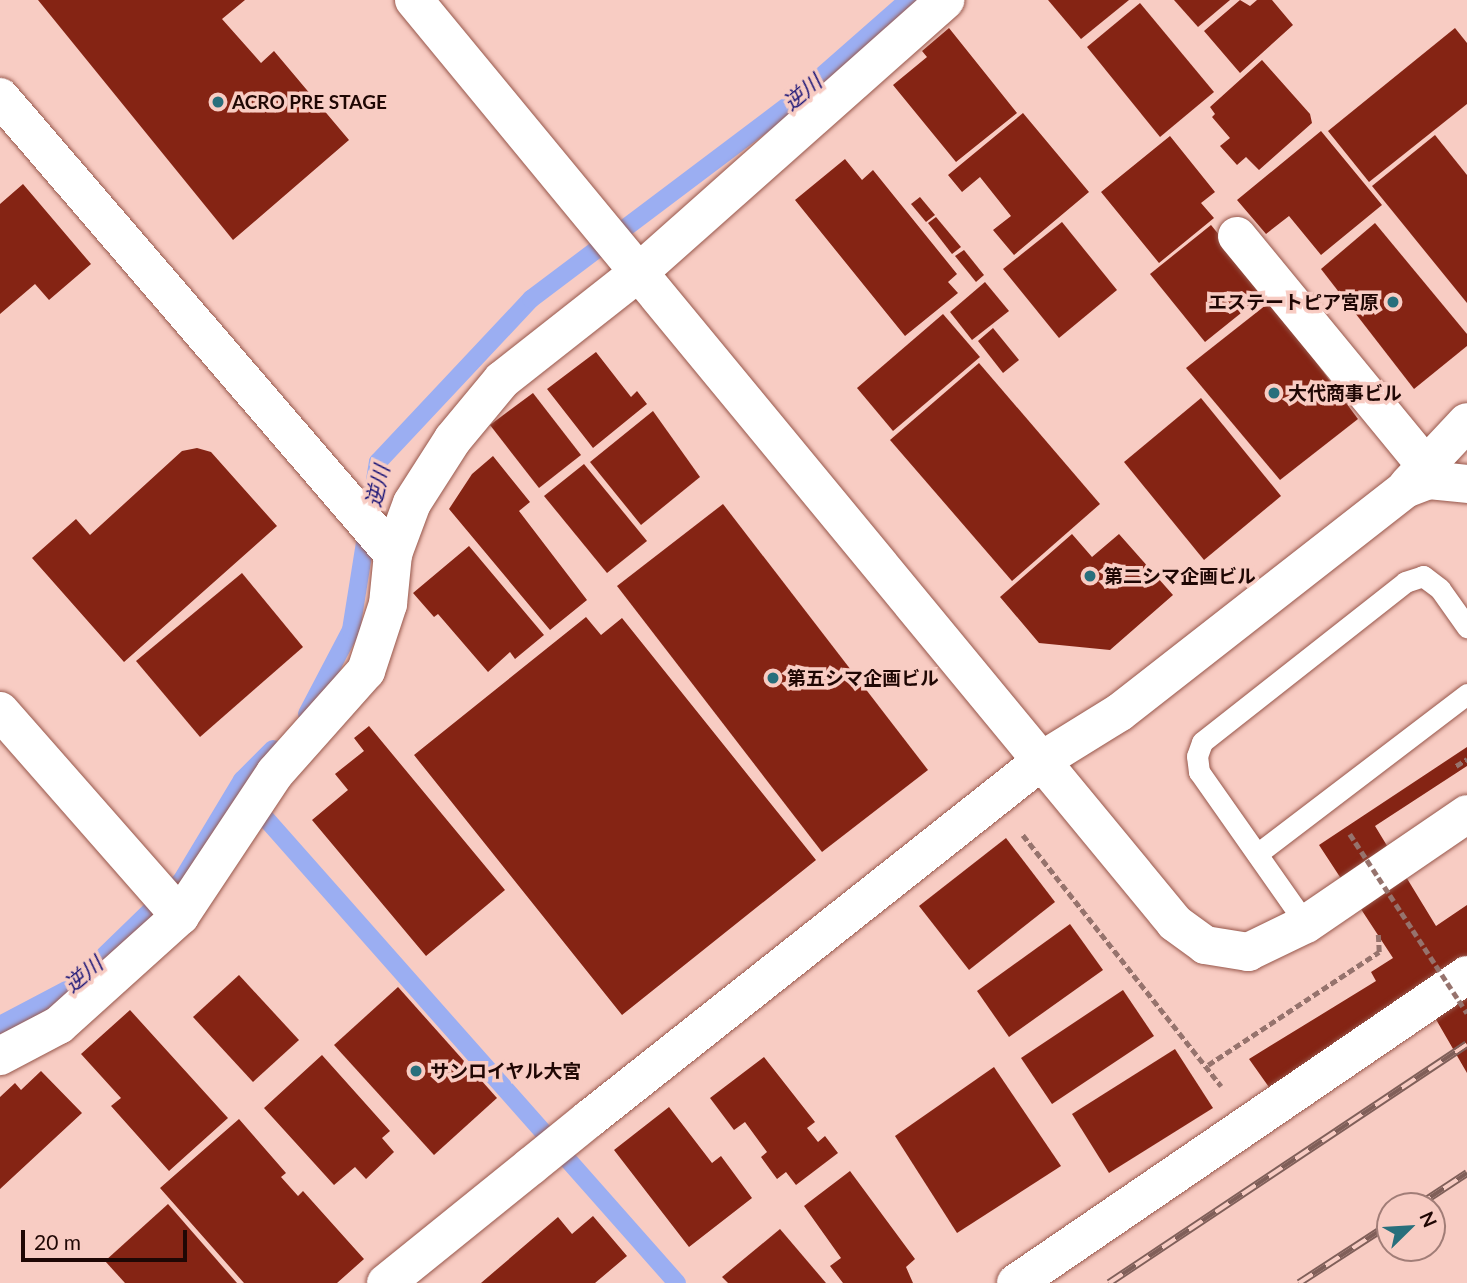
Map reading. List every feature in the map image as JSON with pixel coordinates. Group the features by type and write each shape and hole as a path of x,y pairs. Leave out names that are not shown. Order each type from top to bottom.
{"street":[{"path":"414,0 590,216 1044,760 1175,923 1205,945 1248,952 1307,924 1467,814"},
{"path":"0,1056 59,1025 178,914 275,774 366,671 388,604 391,552 412,503 453,439 502,380 637,271 945,0"},
{"path":"4,109 391,552"},
{"path":"1237,236 1415,477 1467,484"},
{"path":"386,1283 1044,760 1120,712 1415,477 1466,431"},
{"path":"0,710 178,914"},
{"path":"1016,1283 1467,975"}],"lane":[{"path":"1307,924 1199,772 1197,755 1202,742 1405,582 1423,576 1440,590 1467,627"},
{"path":"1257,854 1467,694"}],"path":[{"path":"1016,826 1208,1065 1248,1124"},
{"path":"1350,834 1467,1013"},
{"path":"1389,919 1412,904"},
{"path":"1208,1065 1379,952 1378,926"}],"building":[{"name":"ACRO PRE STAGE","path":"38,0 245,0 222,19 261,63 274,51 349,140 233,240"},
{"path":"1048,0 1129,0 1081,39"},
{"path":"1174,0 1230,0 1198,27"},
{"path":"1240,0 1250,6 1257,0 1272,0 1293,25 1240,73 1204,31"},
{"path":"1140,3 1214,92 1160,137 1087,47"},
{"path":"949,28 1017,113 956,162 893,85 927,57 922,51"},
{"path":"1455,28 1467,43 1467,104 1369,182 1328,131"},
{"path":"1262,60 1310,114 1312,123 1259,170 1246,157 1237,165 1220,146 1230,138 1212,117 1215,114 1210,107"},
{"path":"1023,113 1089,192 1014,255 993,230 1011,216 980,177 962,192 948,175"},
{"path":"1321,131 1382,205 1321,255 1289,216 1266,234 1237,200"},
{"path":"1435,135 1467,175 1467,303 1372,186"},
{"path":"1170,136 1215,192 1201,203 1214,218 1159,263 1101,192"},
{"path":"845,159 862,180 873,170 957,274 948,282 958,293 905,336 795,200"},
{"path":"23,184 91,264 49,300 35,284 0,314 0,204"},
{"path":"920,197 935,215 926,222 911,204"},
{"path":"936,217 961,247 952,254 928,223"},
{"path":"1062,222 1117,290 1059,338 1003,269"},
{"name":"エステートピア宮原","path":"1375,223 1467,334 1467,346 1414,389 1321,269"},
{"path":"1211,225 1266,293 1205,342 1150,274"},
{"path":"964,250 984,275 976,282 955,256"},
{"path":"985,282 1009,311 972,340 950,312"},
{"name":"大代商事ビル","path":"1271,301 1358,419 1280,480 1186,368"},
{"path":"943,314 980,357 893,431 857,388"},
{"path":"993,328 1019,360 1003,373 978,341"},
{"path":"596,352 631,397 637,391 647,404 593,448 547,389"},
{"path":"979,363 1100,504 1012,581 890,440"},
{"path":"533,393 581,455 539,488 490,425"},
{"path":"1201,398 1281,496 1204,560 1124,462"},
{"path":"653,411 700,477 641,525 590,462"},
{"path":"197,448 211,452 277,526 124,662 32,558 76,519 90,535 182,451"},
{"path":"493,456 530,502 519,511 587,600 550,630 449,509 472,474"},
{"path":"584,464 647,541 607,573 544,496"},
{"name":"第五シマ企画ビル","path":"723,504 928,770 822,852 617,586"},
{"name":"第二シマ企画ビル","path":"1072,534 1092,557 1119,534 1173,595 1110,650 1039,643 1000,597"},
{"path":"469,546 544,635 515,659 510,652 488,672 438,614 434,617 413,593"},
{"path":"242,573 303,647 200,737 136,661"},
{"path":"586,617 601,635 622,618 816,860 622,1015 414,755"},
{"path":"369,726 505,890 426,956 312,820 348,790 335,774 364,751 354,738"},
{"path":"1467,747 1467,766 1375,826 1436,926 1467,905 1467,1073 1434,1016 1271,1090 1249,1059 1376,981 1371,972 1393,958 1319,845"},
{"path":"1006,838 1055,902 969,970 919,906"},
{"path":"1070,924 1103,970 1009,1037 977,991"},
{"path":"239,975 299,1040 253,1082 193,1017"},
{"name":"サンロイヤル大宮","path":"398,987 497,1098 434,1155 334,1045"},
{"path":"1123,990 1154,1036 1052,1104 1021,1058"},
{"path":"130,1010 228,1118 169,1171 111,1106 121,1098 81,1054"},
{"path":"1175,1049 1213,1108 1109,1173 1072,1114"},
{"path":"322,1055 390,1131 382,1138 394,1152 366,1179 355,1167 334,1185 264,1108"},
{"path":"764,1057 815,1122 807,1128 818,1142 825,1136 838,1153 796,1185 786,1172 777,1179 761,1157 767,1152 745,1122 734,1130 710,1098"},
{"path":"994,1067 1061,1166 957,1233 895,1136"},
{"path":"41,1071 82,1113 0,1189 0,1097 15,1083 21,1090"},
{"path":"669,1107 712,1163 721,1156 752,1198 689,1247 614,1150"},
{"path":"239,1119 286,1173 281,1177 298,1196 303,1191 364,1259 337,1283 244,1283 160,1188"},
{"path":"850,1171 915,1259 906,1267 913,1283 843,1283 830,1266 841,1258 804,1206"},
{"path":"168,1204 237,1283 125,1283 105,1261"},
{"path":"593,1216 627,1256 595,1283 481,1283 558,1217 572,1234"},
{"path":"780,1229 826,1283 728,1283 722,1277"}],"waterway":[{"name":"逆川","path":"307,714 351,630 378,462 531,299 792,102 908,0"},
{"name":"逆川","path":"0,1025 72,987 182,880 242,780 273,749"},
{"path":"252,803 677,1283"}],"railway":[{"path":"1109,1283 1467,1044"},
{"path":"1438,1192 1467,1173"},
{"path":"1299,1283 1376,1233"}],"place":[{"name":"ACRO PRE STAGE","path":"218,102"},
{"name":"エステートピア宮原","path":"1393,302"},
{"name":"大代商事ビル","path":"1274,393"},
{"name":"第二シマ企画ビル","path":"1090,576"},
{"name":"第五シマ企画ビル","path":"773,678"},
{"name":"サンロイヤル大宮","path":"416,1071"}]}
